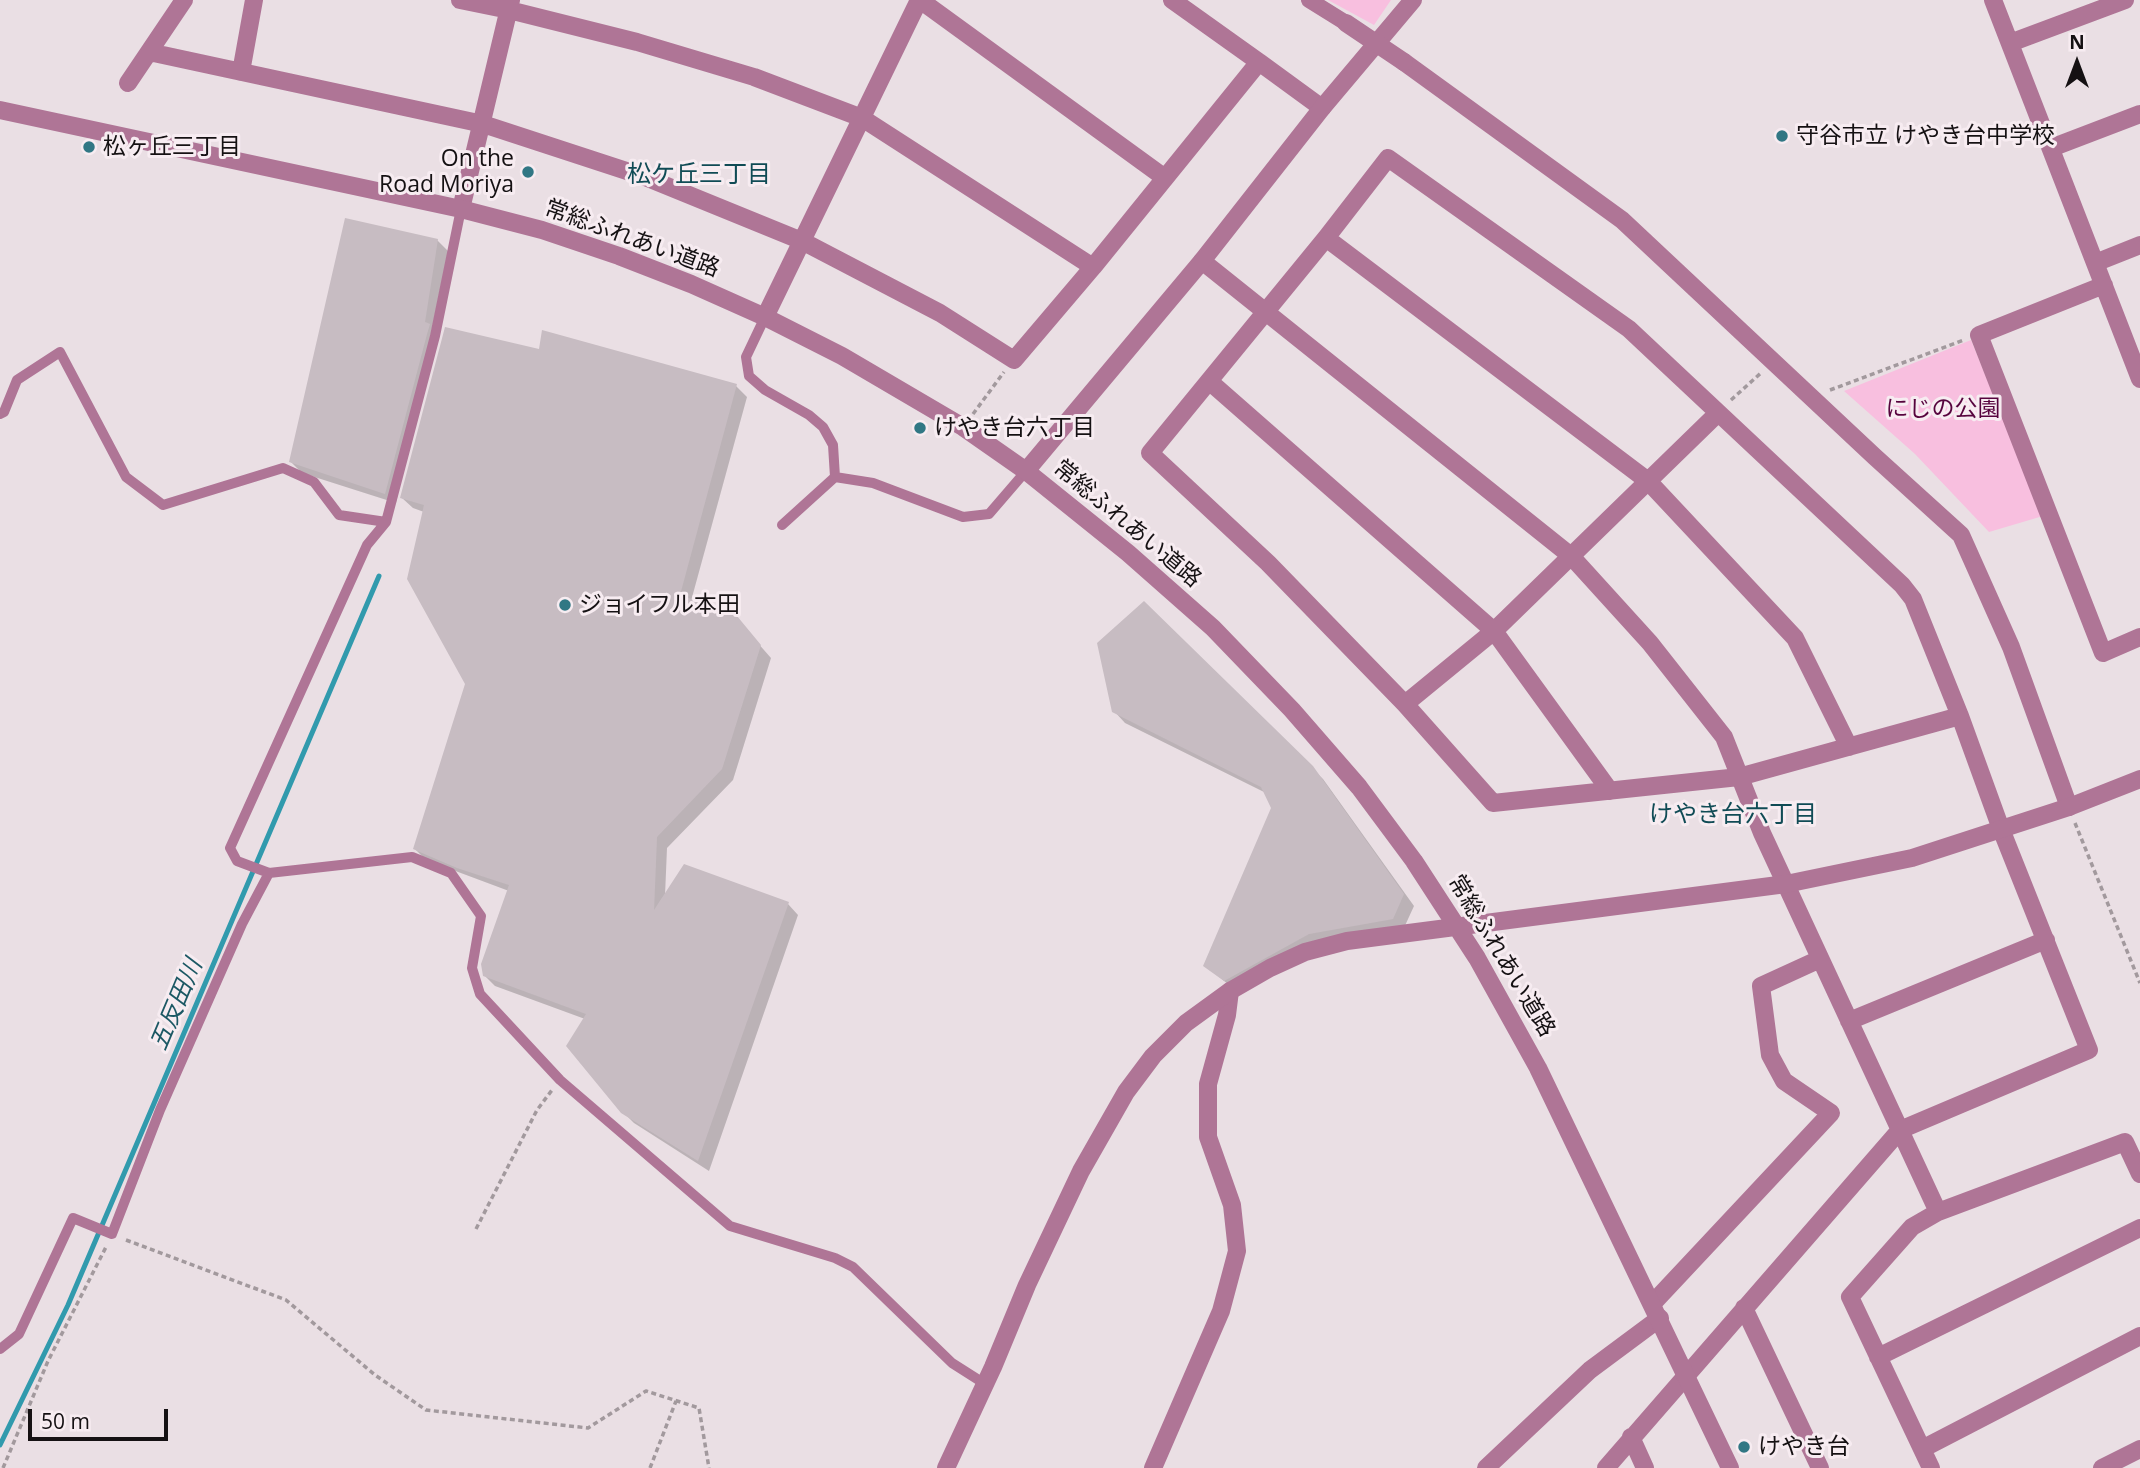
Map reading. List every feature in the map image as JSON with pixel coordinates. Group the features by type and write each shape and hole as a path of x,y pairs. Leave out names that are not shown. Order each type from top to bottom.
{"street":[{"path":"128,83 184,0"},
{"path":"241,72 254,0"},
{"path":"460,0 510,5 637,42 754,77 862,118 1093,267"},
{"path":"765,317 919,0 1165,178"},
{"path":"1172,0 1322,108"},
{"path":"1309,0 1404,62 1622,220 1961,535 2011,647 2069,807"},
{"path":"1026,471 1202,261 1322,108 1413,0"},
{"path":"1993,0 2140,376"},
{"path":"2010,43 2125,0"},
{"path":"461,209 510,5"},
{"path":"149,52 483,124 645,177 802,241 929,307 1014,360 1259,62"},
{"name":"常総ふれあい道路","path":"0,110 461,209 542,230 619,256 765,317 903,390 1026,471 1128,553 1213,628 1292,710 1359,787 1458,926 1538,1068 1730,1468"},
{"path":"2051,148 2140,114"},
{"path":"1606,1468 1900,1130 2090,1050 2001,829 1960,716 1913,599 1902,585 1629,329 1388,158 1150,453 1268,563 1405,704 1493,803 1740,777 1960,716"},
{"path":"1326,238 1648,481 1795,638 1849,747"},
{"path":"2095,262 2140,245"},
{"path":"1202,261 1571,556 1650,643 1724,737 1762,833 1938,1212"},
{"path":"2104,285 1979,335 2103,653 2140,637"},
{"path":"1209,381 1494,631 1610,791"},
{"path":"1405,704 1494,631 1717,414"},
{"path":"946,1468 1081,1171 1126,1092 1153,1056 1186,1023 1230,991 1286,960 1325,946 1786,884 1912,858 2069,807 2140,780"},
{"path":"1849,1021 2046,940"},
{"path":"1486,1468 1656,1311 1831,1114 1784,1081 1770,1055 1761,986 1820,959"},
{"path":"1153,1468 1221,1311 1237,1251 1232,1205 1208,1137 1208,1084 1227,1014 1230,991"},
{"path":"1931,1468 1850,1297 1912,1227 1938,1212 2125,1142 2140,1174"},
{"path":"1878,1357 2140,1228"},
{"path":"1744,1308 1820,1468"},
{"path":"1922,1449 2140,1336"},
{"path":"1631,1437 1645,1468"},
{"path":"2102,1468 2140,1449"}],"lane":[{"path":"461,209 435,336 386,522 367,545 230,848 237,861 269,873 412,857 451,873 481,916 472,968 480,994 560,1080 730,1226 853,1266 951,1363 985,1384"},
{"path":"765,317 746,358 749,376 765,390 809,415 823,427 833,445 835,477"},
{"path":"0,414 4,412 17,380 60,352 127,477 163,505 283,468 314,482 339,514 386,522"},
{"path":"835,477 873,483 963,517 989,514 1026,471"},
{"path":"782,525 835,477"},
{"path":"0,1349 19,1334 73,1218 112,1234 160,1110 242,924 269,873"}],"path":[{"path":"1811,397 1979,335"},
{"path":"963,427 1014,360"},
{"path":"1717,414 1774,360"},
{"path":"2069,807 2140,983"},
{"path":"475,1229 537,1110 560,1080"},
{"path":"3,1468 48,1361 112,1234 286,1300 375,1375 426,1410 588,1428 646,1391 699,1408 709,1468"},
{"path":"650,1468 676,1401"}],"green space":[{"path":"1328,0 1391,0 1374,25"},
{"name":"にじの公園","path":"1971,340 2043,516 1989,532 1915,454 1844,391"}],"building":[{"path":"345,218 438,239 425,322 430,324 385,494 289,462"},
{"name":"ジョイフル本田","path":"445,327 539,349 542,330 737,384 680,595 737,616 761,645 722,769 657,837 654,910 684,864 789,902 698,1161 621,1113 566,1046 586,1014 483,976 481,964 509,885 457,868 413,849 465,684 407,579 424,505 400,498"},
{"path":"1144,601 1313,766 1404,894 1393,919 1309,934 1224,981 1203,966 1271,808 1261,787 1112,712 1097,643"}],"waterway":[{"name":"五反田川","path":"0,1445 68,1305 379,576"}],"place":[{"name":"守谷市立 けやき台中学校","path":"1782,136"},
{"name":"松ヶ丘三丁目","path":"89,147"},
{"name":"On the Road Moriya","path":"528,172"},
{"name":"けやき台六丁目","path":"920,428"},
{"name":"ジョイフル本田","path":"565,605"},
{"name":"けやき台","path":"1744,1447"}],"district":[{"name":"松ケ丘三丁目","path":"699,175"},
{"name":"けやき台六丁目","path":"1733,815"}]}
